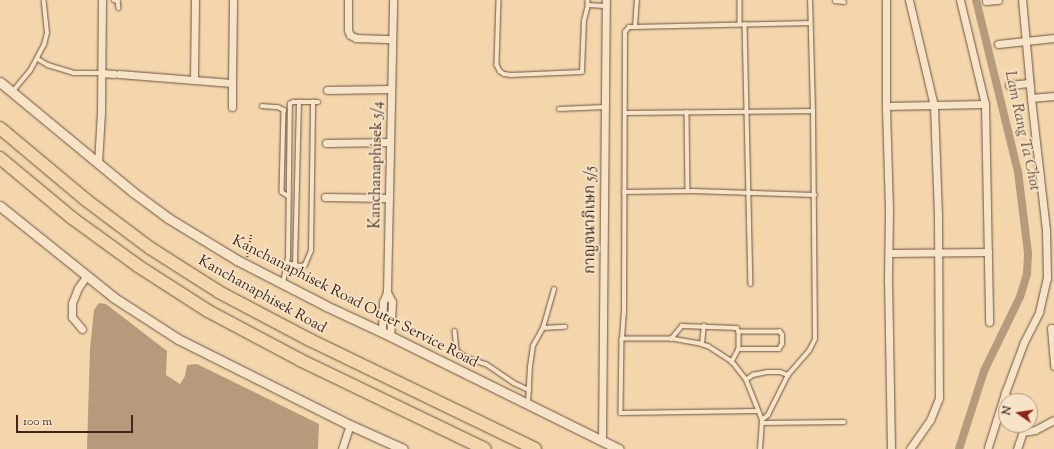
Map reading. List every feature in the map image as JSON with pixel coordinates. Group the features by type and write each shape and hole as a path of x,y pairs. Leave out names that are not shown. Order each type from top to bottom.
{"highway":[{"name":"Kanchanaphisek Road","path":"0,128 86,200 150,248 219,292 310,340 535,449"},
{"path":"0,158 72,218 138,266 208,311 300,360 485,449"}],"main road":[{"name":"Kanchanaphisek Road Outer Service Road","path":"0,82 98,163 168,218 246,265 326,306 619,449"},
{"path":"0,206 113,297 178,339 350,425 404,449"}],"street":[{"path":"98,163 102,73 102,0"},
{"path":"194,80 195,0"},
{"path":"232,107 233,0"},
{"path":"348,0 348,30 350,35 356,38 392,39"},
{"name":"Kanchanaphisek 5/4","path":"386,334 383,302 387,292 393,0"},
{"path":"886,0 891,449"},
{"path":"909,0 934,106 938,214 937,252 939,398 930,420 910,449"},
{"path":"960,0 985,104 989,322"},
{"path":"986,1 998,0"},
{"path":"1005,393 1024,342 1039,312 1047,278 1046,230 1029,83 1022,0"},
{"name":"กาญจนาภิเษก 5/5","path":"602,441 606,3"},
{"path":"998,44 1054,38"},
{"path":"102,73 232,83"},
{"path":"1009,85 1029,83"},
{"path":"327,90 391,89"},
{"path":"1031,98 1054,96"},
{"path":"886,106 985,104"},
{"path":"326,143 390,142"},
{"path":"324,197 389,198"},
{"path":"889,253 988,252"},
{"path":"82,329 72,317 72,303 78,288 87,276"},
{"path":"1051,328 1054,366"},
{"path":"988,447 998,415"},
{"path":"1038,428 1054,420"},
{"path":"342,449 350,425"},
{"path":"1017,449 1020,433"}],"lane":[{"path":"114,0 118,1 119,8"},
{"path":"499,0 497,65 500,71 504,74 511,75 582,72 584,21 588,0"},
{"path":"635,27 637,0"},
{"path":"740,0 740,24"},
{"path":"762,422 768,415 788,375 809,351 815,339 814,111 810,0"},
{"path":"835,1 844,2"},
{"path":"12,92 30,71 38,59 44,45 46,33 44,2"},
{"path":"588,5 606,3"},
{"path":"757,410 621,413 622,339 624,313 625,36 626,29 635,27 810,23"},
{"path":"745,24 746,112 752,284"},
{"path":"38,59 48,65 74,73 102,73"},
{"path":"282,284 287,263 290,104 293,102 315,102 311,251 307,263 300,266 287,263"},
{"path":"296,265 300,102"},
{"path":"262,106 278,107 284,110 282,192 288,196"},
{"path":"559,109 605,107"},
{"path":"625,114 814,111"},
{"path":"687,112 688,192"},
{"path":"624,192 814,195"},
{"path":"528,405 530,367 534,346 543,328 554,290"},
{"path":"671,339 682,326 733,327 739,332 780,332 782,335 782,344 779,349 739,349"},
{"path":"702,344 704,326"},
{"path":"543,328 565,327"},
{"path":"455,332 457,351 467,358 486,364 514,383 529,390"},
{"path":"732,362 739,349 739,332"},
{"path":"622,339 671,339 702,344 732,362 746,380 762,422 760,449"},
{"path":"746,380 753,375 767,372 780,372 788,375"},
{"path":"762,422 844,422"}],"path":[{"path":"246,265 250,234"}],"shaded area":[{"path":"99,303 106,304 167,351 166,375 180,384 185,376 187,365 197,364 319,424 318,449 87,449 90,349 94,310"}],"waterway":[{"name":"Lam Rang Ta Chot","path":"959,449 984,371 1020,297 1027,274 1028,253 1018,172 976,0"}]}
